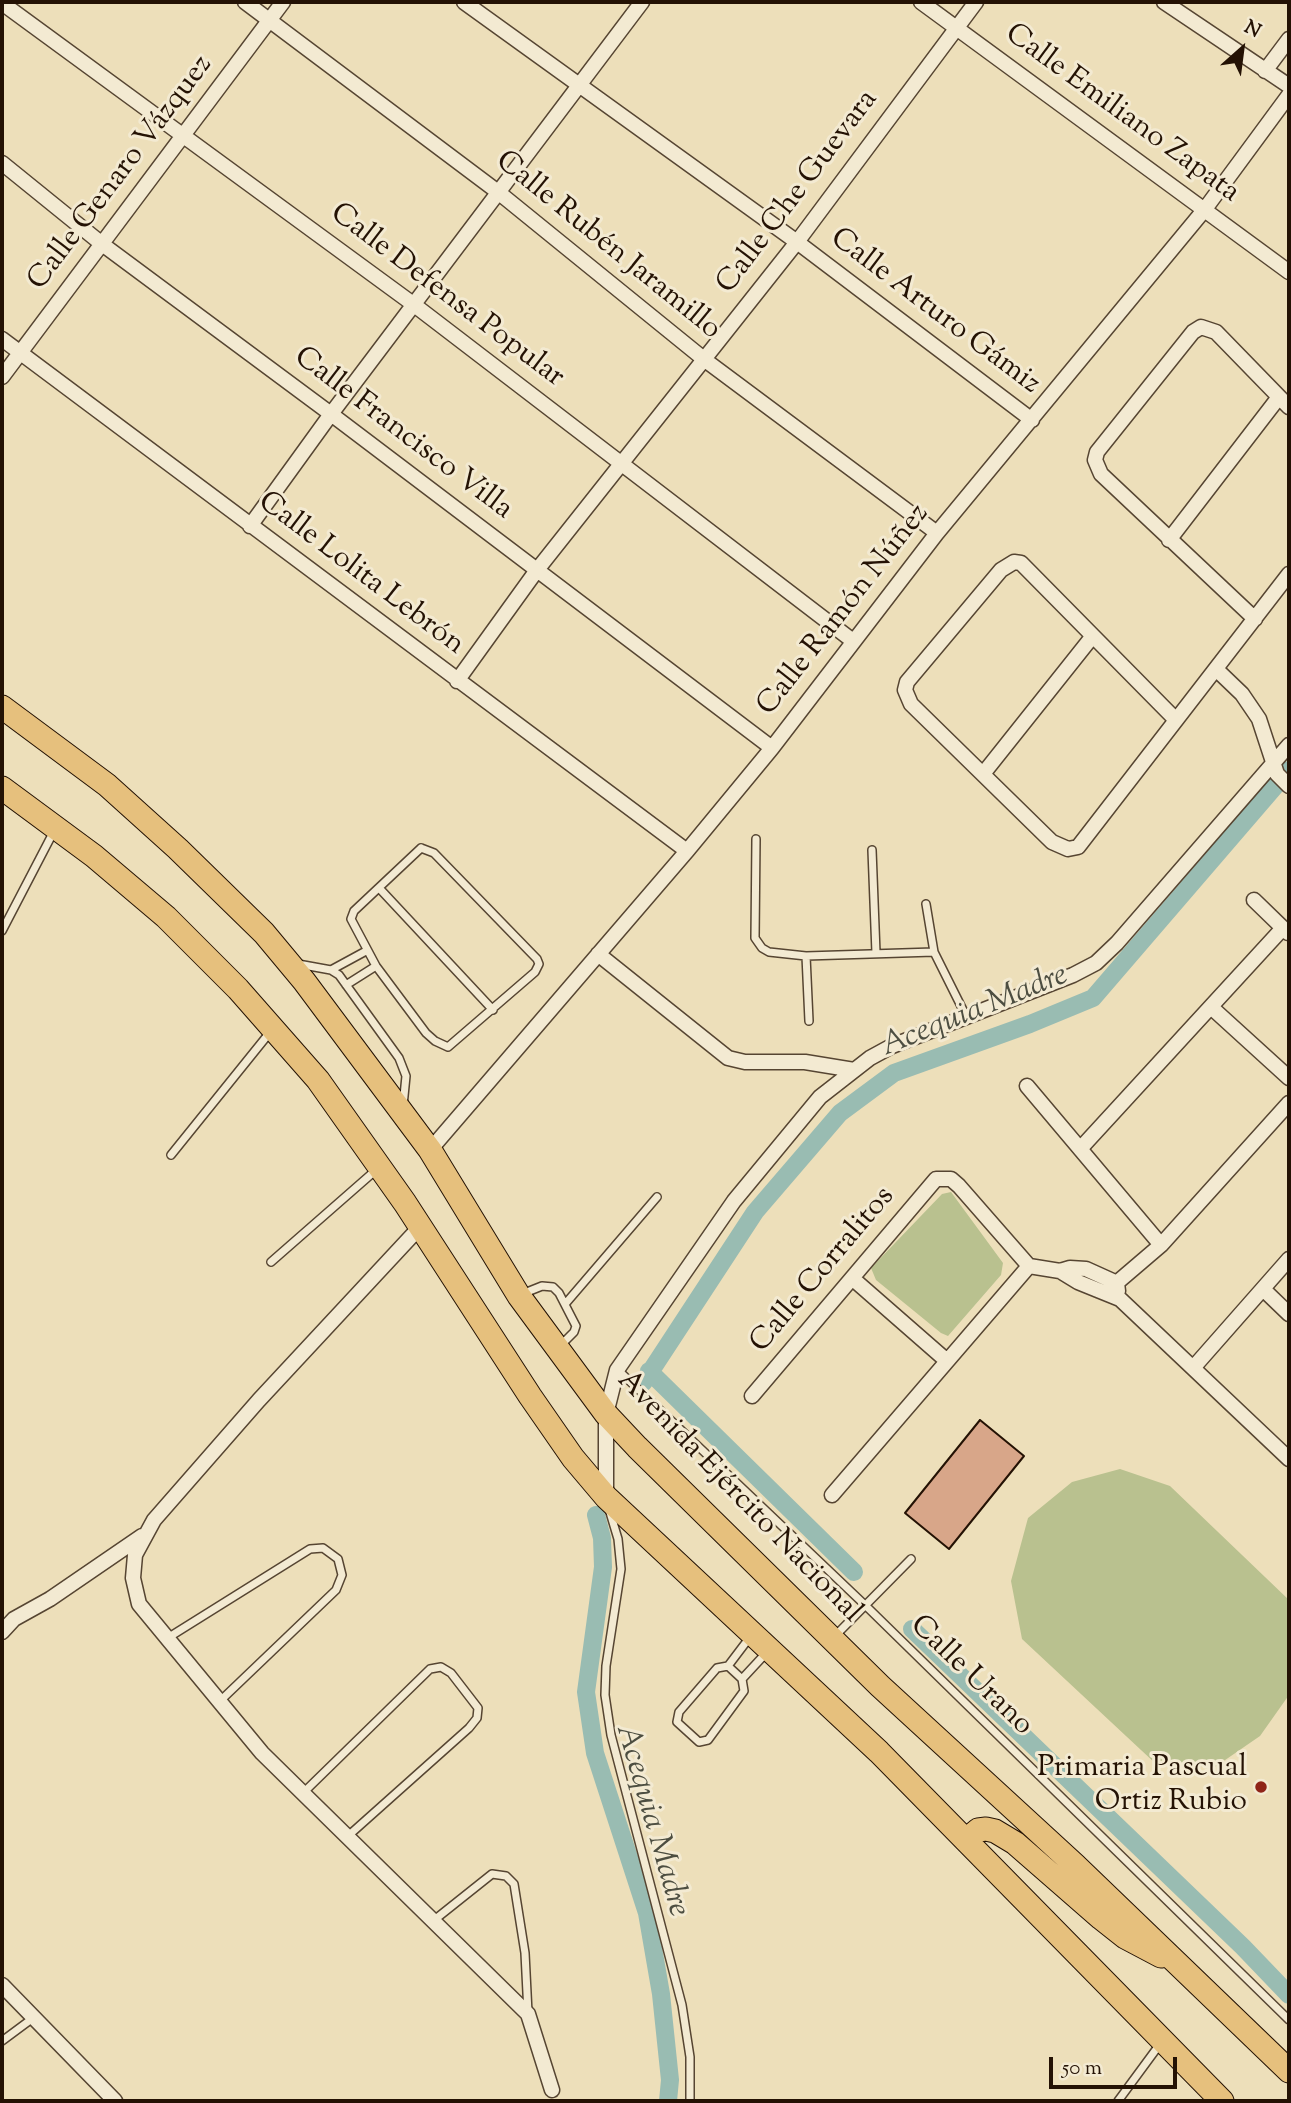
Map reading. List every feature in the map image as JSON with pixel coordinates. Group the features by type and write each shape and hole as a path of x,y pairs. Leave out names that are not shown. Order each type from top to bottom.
{"main road":[{"name":"Avenida Ejército Nacional","path":"2,707 107,785 264,933 430,1150 519,1296 606,1414 880,1686 1183,1966 1289,2071"},
{"path":"2,788 94,856 166,917 238,989 318,1080 420,1227 530,1396 573,1458 606,1497 879,1752 1222,2101"},
{"path":"966,1840 978,1830 995,1831 1015,1843 1125,1937 1183,1966"}],"street":[{"name":"Calle Rubén Jaramillo","path":"245,2 498,192 705,359 937,533"},
{"name":"Calle Genaro Vázquez","path":"2,377 283,2"},
{"name":"Calle Arturo Gámiz","path":"464,2 797,242 1032,420"},
{"path":"250,526 331,414 642,2"},
{"name":"Calle Emiliano Zapata","path":"920,2 1289,272"},
{"name":"Calle Che Guevara","path":"457,681 537,570 797,242 976,2"},
{"path":"1164,2 1289,86"},
{"name":"Calle Defensa Popular","path":"2,3 414,304 853,641"},
{"path":"1265,71 1289,39"},
{"name":"Calle Ramón Núñez","path":"430,1150 687,852 772,748 937,533 1205,209 1289,95"},
{"name":"Calle Francisco Villa","path":"2,163 102,244 772,748"},
{"path":"1169,540 1284,402 1216,332 1201,327 1193,332 1097,452 1094,460 1101,474 1169,540 1255,619"},
{"name":"Calle Lolita Lebrón","path":"2,339 687,852"},
{"path":"1176,720 1021,564 1014,562 1001,570 907,682 905,690 911,704 1052,842 1068,849 1078,847 1289,574"},
{"path":"983,774 1092,637"},
{"path":"1217,670 1242,694 1259,719 1275,769 1289,786"},
{"path":"606,1497 606,1414 617,1370 734,1201 820,1097 853,1070 892,1046 1096,964 1275,769 1289,745"},
{"path":"1080,1149 1210,1007 1286,931 1254,900"},
{"path":"598,954 728,1058 745,1062 813,1063 853,1070"},
{"path":"1210,1007 1289,1078"},
{"path":"1027,1086 1161,1245"},
{"path":"1111,1287 1161,1245 1289,1103"},
{"name":"Calle Corralitos","path":"752,1396 936,1179 951,1179 959,1186 1029,1266"},
{"path":"420,1227 259,1399 154,1520 135,1555 133,1578 139,1604 165,1639 262,1753 528,2014 552,2090"},
{"path":"1193,1368 1289,1259"},
{"path":"832,1495 1029,1266 1060,1271 1078,1282 1111,1287 1120,1299 1289,1459"},
{"path":"852,1278 947,1361"},
{"path":"1263,1289 1289,1314"},
{"path":"2,1632 14,1619 50,1599 146,1534"},
{"path":"2,1985 115,2101"}],"lane":[{"path":"2,931 56,828"},
{"path":"756,839 755,938 762,948 769,952 806,956 934,952"},
{"path":"421,848 427,849 434,853 537,959 539,964 535,972 451,1046 442,1045 426,1032 376,966 353,925 352,915 380,889 421,848"},
{"path":"872,850 876,953"},
{"path":"380,889 493,1010"},
{"path":"926,904 934,952 966,1016"},
{"path":"331,970 366,951"},
{"path":"806,956 809,1021"},
{"path":"288,962 331,970 346,985 403,1067 403,1114"},
{"path":"346,985 376,966"},
{"path":"171,1155 273,1028"},
{"path":"271,1262 379,1167"},
{"path":"566,1303 657,1197"},
{"path":"519,1296 548,1286 553,1287 566,1303 576,1326 574,1332 558,1348"},
{"name":"Calle Urano","path":"617,1370 866,1606 1289,2020"},
{"path":"606,1497 618,1539 621,1569 606,1666 605,1695 611,1735 682,2005 690,2057 690,2101"},
{"path":"165,1639 310,1549 323,1548 338,1559 342,1575 336,1590 219,1702"},
{"path":"832,1639 911,1559"},
{"path":"761,1642 742,1679 744,1691 708,1741 699,1742 677,1722 679,1712 717,1668 728,1666 761,1642"},
{"path":"728,1666 742,1679"},
{"path":"302,1793 430,1669 441,1667 451,1673 478,1708 477,1718 347,1837"},
{"path":"433,1921 492,1874 506,1876 514,1884 525,1953 528,2014"},
{"path":"2,2041 33,2018"},
{"path":"1118,2101 1162,2041"}],"green space":[{"path":"951,1192 1003,1263 1001,1275 948,1336 876,1280 871,1268 942,1194"},
{"path":"1120,1469 1170,1486 1289,1600 1289,1695 1260,1736 1215,1767 1156,1764 1022,1639 1011,1581 1028,1518 1072,1482"}],"building":[{"path":"980,1420 1024,1456 949,1549 905,1513"}],"waterway":[{"name":"Acequia Madre","path":"643,1383 755,1212 840,1113 894,1073 1030,1024 1093,998 1289,770"},
{"path":"649,1371 854,1572"},
{"name":"Acequia Madre","path":"596,1515 602,1538 603,1567 586,1692 595,1753 647,1913 661,1994 670,2080 668,2101"},
{"path":"912,1629 1243,1947 1289,1995"}],"place":[{"name":"Primaria Pascual Ortiz Rubio","path":"1261,1787"}]}
